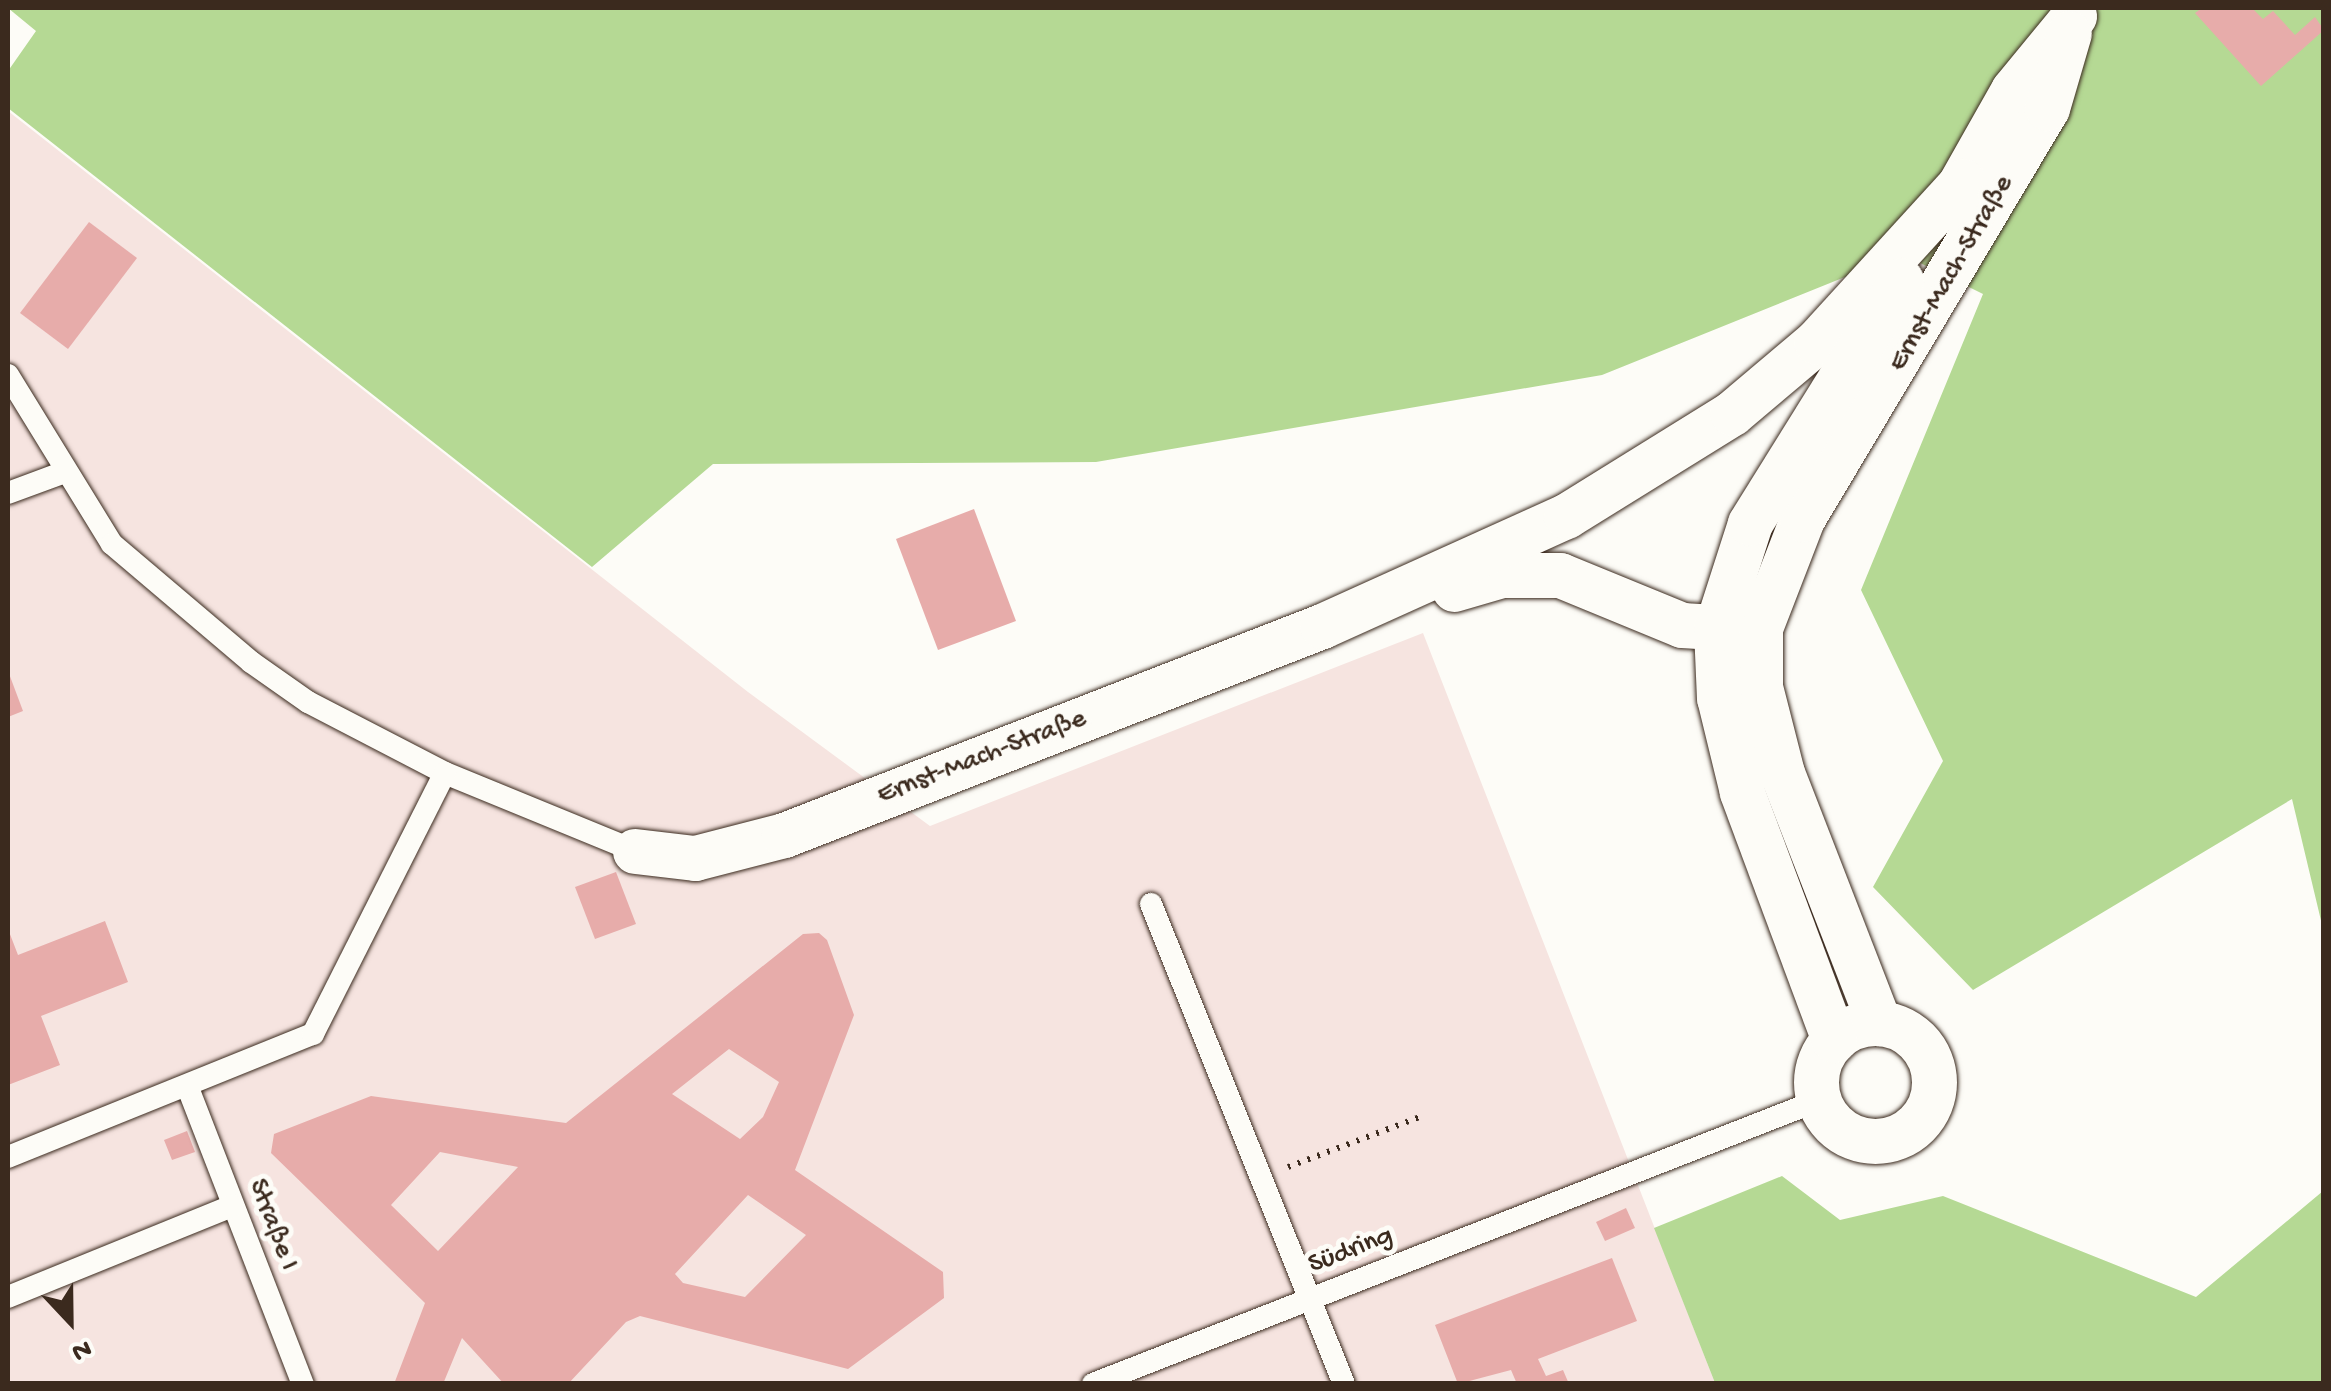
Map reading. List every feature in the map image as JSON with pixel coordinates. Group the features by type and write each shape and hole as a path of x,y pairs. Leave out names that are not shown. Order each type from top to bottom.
{"street":[{"name":"Ernst-Mach-Straße","path":"1834,1040 1742,792 1719,698 1738,629 1750,523 1963,182 2013,90 2076,12"},
{"name":"Ernst-Mach-Straße","path":"1738,629 2048,108 2076,12"},
{"name":"Ernst-Mach-Straße","path":"635,852 695,858 738,851 1322,626 1566,516 1732,413 1816,342 1963,182"},
{"path":"1732,413 1765,434 1788,460 1802,519"},
{"name":"Ernst-Mach-Straße","path":"1566,516 1594,567 1622,598"},
{"name":"Ernst-Mach-Straße","path":"1322,626 1502,575 1560,575 1682,625 1738,629"},
{"name":"Ernst-Mach-Straße","path":"1738,629 1760,687 1782,774 1878,1023"},
{"path":"1878,1023 1910,1034 1930,1058 1933,1096 1926,1114 1896,1138 1859,1140 1828,1118 1818,1100 1818,1068 1834,1040 1878,1023"}],"lane":[{"path":"8,375 19,385 62,473 112,544 250,662 308,702 445,773 635,852"},
{"path":"8,494 62,473"},
{"path":"8,1157 188,1088 313,1034 445,773"},
{"path":"1151,904 1344,1384"},
{"name":"Straße I","path":"188,1088 303,1384"},
{"name":"Südring","path":"1093,1384 1818,1100"},
{"path":"8,1296 232,1206"}],"path":[{"path":"1261,1178 1422,1116"}],"shaded area":[{"path":"8,111 748,692 930,826 1423,633 1715,1383 8,1383"}],"green space":[{"path":"8,8 2323,8 2323,929 2292,799 1973,990 1873,887 1943,761 1861,590 1983,294 1902,254 1602,375 1096,462 713,464 592,567 8,108 8,71 36,31"},
{"path":"1782,1176 1840,1220 1943,1196 2196,1297 2323,1191 2323,1383 1715,1383 1654,1228"}],"building":[{"path":"2202,8 2252,8 2263,19 2273,11 2295,35 2315,17 2324,30 2261,86 2195,13"},
{"path":"89,222 137,258 68,349 20,313"},
{"path":"974,509 1016,621 938,650 896,539"},
{"path":"8,671 23,711 8,717"},
{"path":"616,872 636,924 595,939 575,887"},
{"path":"105,921 128,982 41,1016 60,1065 8,1085 8,929 18,955"},
{"path":"819,933 827,940 854,1015 795,1170 943,1272 944,1298 848,1369 640,1316 626,1322 568,1384 504,1384 462,1338 443,1384 394,1384 425,1303 271,1153 274,1134 371,1096 566,1123 803,934","holes":["729,1049 779,1082 763,1117 740,1139 672,1094","440,1152 518,1167 438,1251 391,1205","748,1195 806,1235 745,1297 683,1283 675,1274"]},
{"path":"187,1131 195,1152 172,1160 164,1140"},
{"path":"1626,1208 1635,1228 1605,1241 1596,1222"},
{"path":"1612,1258 1637,1321 1538,1359 1546,1376 1563,1370 1569,1384 1517,1384 1511,1370 1458,1384 1435,1325"}]}
